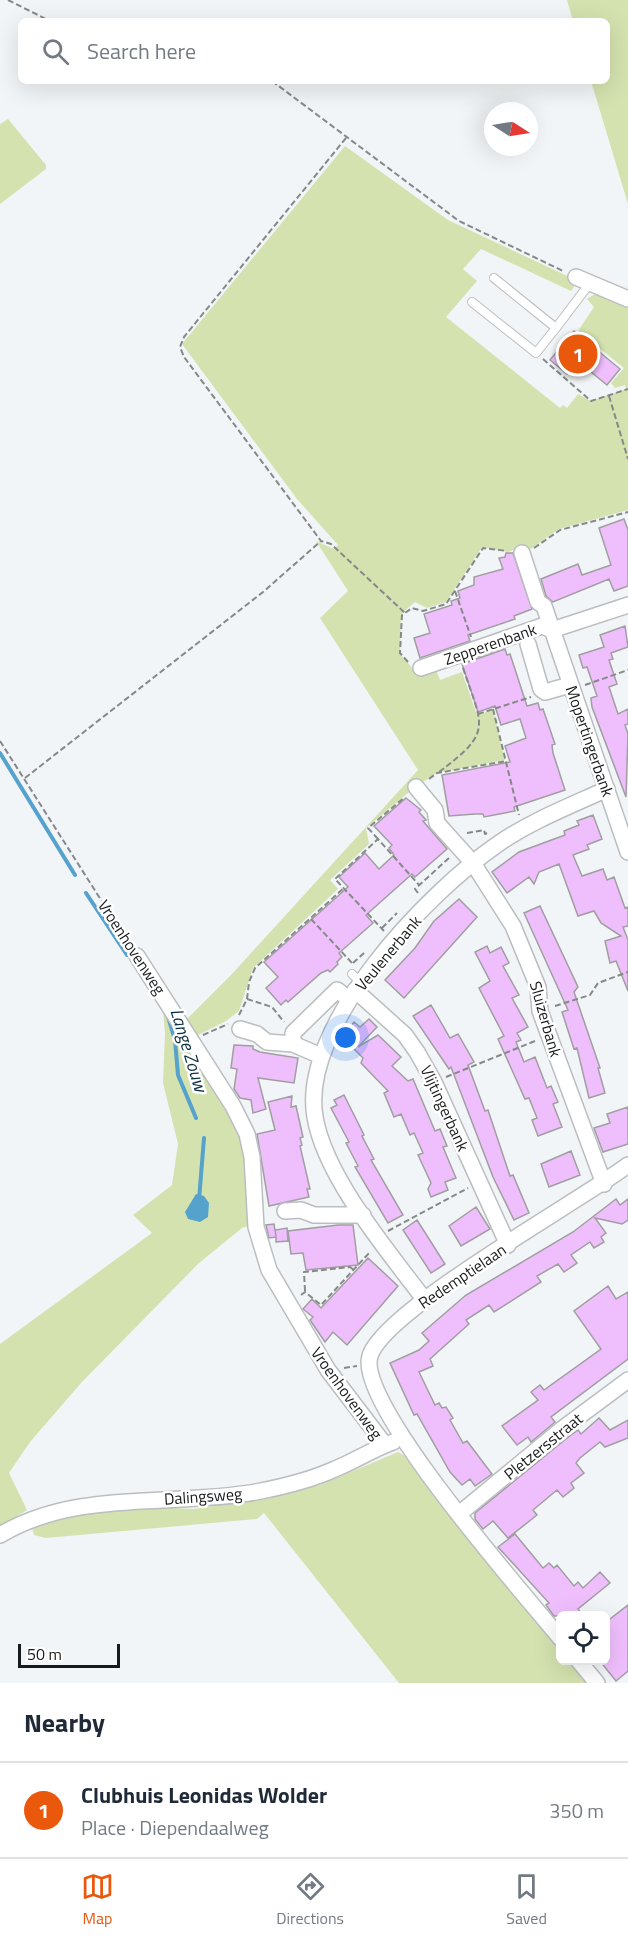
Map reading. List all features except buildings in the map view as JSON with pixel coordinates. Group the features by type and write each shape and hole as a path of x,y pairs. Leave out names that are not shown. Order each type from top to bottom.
{"street":[{"path":"583,280 628,299"},
{"name":"Mopertingerbank","path":"523,554 538,602 544,606 628,852"},
{"name":"Zepperenbank","path":"421,668 542,626 552,630 628,605"},
{"path":"528,644 541,689 545,692 571,687"},
{"path":"416,787 435,810 437,823 473,863"},
{"name":"Veulenerbank","path":"424,1299 379,1239 335,1168 316,1123 314,1089 321,1056 355,983 473,863 522,829 607,789"},
{"name":"Sluizerbank","path":"473,863 513,926 538,987 540,1011 603,1184"},
{"name":"Vroenhovenweg","path":"137,956 192,1039 233,1106 247,1134 252,1157 259,1240 269,1270 328,1370 385,1445"},
{"path":"293,1039 337,990 355,983"},
{"name":"Vlijtingerbank","path":"355,983 405,1035 434,1082 508,1245"},
{"path":"234,1027 257,1034 267,1042 293,1039 321,1056"},
{"name":"Redemptielaan","path":"368,1364 370,1354 379,1340 424,1299 603,1184 628,1165"},
{"path":"285,1211 301,1210 314,1215 363,1215"},
{"path":"368,1364 402,1439 459,1514 556,1632"},
{"name":"Pletzersstraat","path":"459,1514 562,1429 628,1380"},
{"name":"Dalingsweg","path":"0,1535 32,1520 82,1506 138,1500 202,1500 257,1492 333,1470 402,1439"},
{"path":"582,1665 597,1683"}],"lane":[{"path":"494,278 556,328"},
{"path":"472,302 536,353 556,328 583,280"}],"path":[{"path":"8,0 44,18"},
{"path":"276,84 459,221 583,280"},
{"path":"346,138 184,337 180,348 184,357 321,541 331,544 405,613"},
{"path":"536,353 591,401 628,389"},
{"path":"609,396 628,459"},
{"path":"421,668 416,670 400,654 402,615 412,608 423,611 446,604 483,548 523,554 560,530 628,512"},
{"path":"25,778 263,592 321,541"},
{"path":"455,591 475,648"},
{"path":"437,773 472,745 478,733 478,714 458,654"},
{"path":"571,687 628,670"},
{"path":"478,714 545,692"},
{"path":"493,709 522,829"},
{"name":"Vroenhovenweg","path":"0,741 137,956"},
{"path":"418,893 414,889 455,842 484,830 485,834 494,832"},
{"path":"394,942 335,879 378,839 419,885"},
{"path":"192,1039 234,1027 247,999 249,982 255,968 344,888"},
{"path":"311,919 355,983"},
{"path":"540,1011 591,995 598,983 628,972"},
{"path":"247,999 272,1007 293,1039"},
{"path":"434,1082 549,1036"},
{"path":"354,1270 350,1267 304,1272 305,1292 321,1305 354,1270 379,1239 478,1182"},
{"path":"288,1302 305,1292"},
{"path":"328,1370 368,1364"}],"green space":[{"path":"567,0 628,0 628,204 592,84 610,84 610,18 572,18"},
{"path":"8,119 46,165 46,169 0,204 0,124"},
{"path":"345,146 448,220 578,281 571,291 481,249 463,269 477,281 446,317 560,408 563,405 567,408 578,394 591,401 626,389 625,385 615,388 611,383 624,368 578,331 594,307 587,299 597,293 628,303 628,510 559,529 525,553 522,547 508,552 482,547 446,602 427,608 415,602 401,614 400,654 415,671 436,670 440,680 462,672 477,715 493,710 505,760 437,773 415,787 366,828 369,844 330,880 338,889 253,968 239,1011 226,1021 196,1036 185,1021 231,975 418,770 320,618 348,591 316,541 334,549 338,545 297,499 182,344"},
{"path":"162,1002 240,1130 247,1147 251,1225 242,1228 199,1263 81,1383 30,1442 9,1473 27,1510 0,1527 0,1344 152,1233 133,1215 172,1185 178,1144 163,1083 165,1033"},
{"path":"398,1452 408,1458 447,1510 556,1643 556,1665 574,1665 589,1683 399,1683 264,1513 257,1519 46,1538 34,1535 32,1528 58,1519 107,1510 159,1507 193,1509 266,1499 320,1485"}],"water":[{"path":"196,1194 204,1196 209,1203 208,1217 200,1222 188,1219 185,1212"}],"waterway":[{"name":"Lange Zouw","path":"0,753 75,875"},
{"name":"Lange Zouw","path":"86,893 127,955"},
{"name":"Lange Zouw","path":"168,1017 175,1040 178,1075 196,1118"},
{"name":"Lange Zouw","path":"199,1200 204,1138"}],"place":[{"name":"Clubhuis Leonidas Wolder","path":"578,354"}]}
